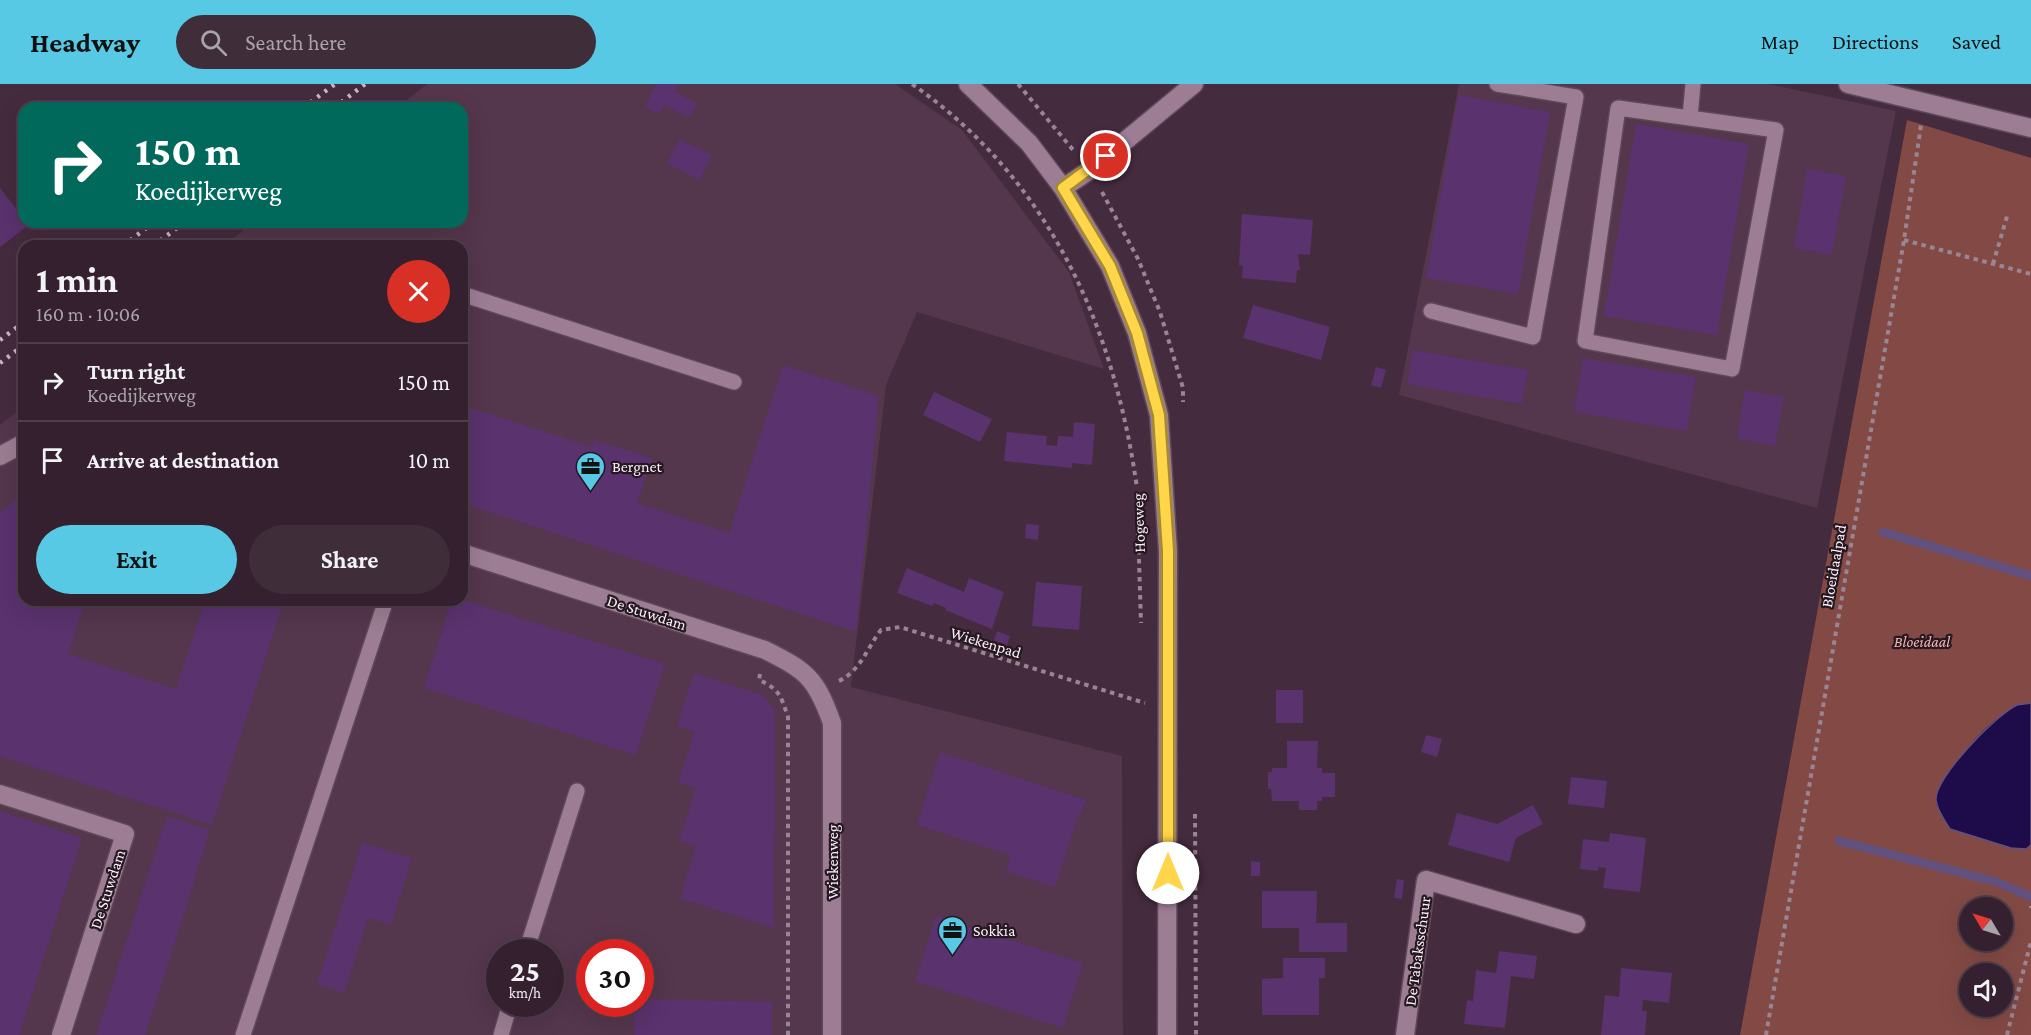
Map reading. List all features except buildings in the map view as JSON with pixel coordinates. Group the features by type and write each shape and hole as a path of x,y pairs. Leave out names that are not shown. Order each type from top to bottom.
{"street":[{"name":"Hogeweg","path":"968,84 1029,143 1063,188 1110,266 1137,333 1159,415 1168,551 1167,1035"},
{"path":"1063,188 1090,170 1194,84"},
{"path":"1848,84 2031,128"},
{"path":"0,456 18,446"},
{"name":"De Stuwdam","path":"468,555 765,650 800,668 820,691"},
{"name":"Wiekenweg","path":"820,691 832,723 831,1035"},
{"name":"De Stuwdam","path":"0,794 125,834 61,1035"},
{"name":"De Tabaksschuur","path":"1406,1035 1426,880 1576,924"}],"lane":[{"path":"1431,311 1533,337 1576,97 1550,88 1497,84"},
{"path":"1690,117 1693,84"},
{"path":"1618,108 1690,117 1776,130 1732,369 1585,341 1618,108"},
{"path":"468,296 734,382"},
{"path":"243,1035 384,606"},
{"path":"530,939 577,791"},
{"path":"501,1035 506,1017"}],"path":[{"name":"Hogeweg","path":"912,84 947,108 992,154 1035,204 1070,262 1111,363 1137,487 1141,624"},
{"name":"Bloeidaalpad","path":"1766,1035 1904,240 1925,101"},
{"path":"1993,264 2008,213"},
{"path":"1904,240 2031,274"},
{"name":"Wiekenpad","path":"820,691 849,676 863,660 881,630 900,627 1169,710"},
{"path":"765,650 759,680 773,686 780,696 788,717 788,1035"},
{"path":"1142,692 1143,714"},
{"path":"2007,1035 2031,940"}],"shaded area":[{"path":"427,84 895,84 962,130 1069,272 1104,369 917,312 886,385 851,687 1122,756 1123,1035 0,1035 0,425 18,411 18,606 468,606 468,240 232,240 246,228 468,228 468,102 404,102"},
{"path":"1459,84 1768,84 1896,111 1817,508 1399,395"},
{"path":"2031,703 2031,845 2026,849 2011,848 1950,829 1936,800 1945,777 1982,733 2017,705"}],"green space":[{"name":"Bloeidaal","path":"1907,120 2031,158 2031,703 2003,714 1977,737 1938,790 1950,829 2026,849 2031,845 2031,1035 1740,1035"}],"waterway":[{"path":"1883,532 2031,576"},
{"path":"1839,841 1997,882 2031,897"}],"railway":[{"path":"311,102 335,84"},
{"path":"342,102 365,84"},
{"path":"131,240 146,228"},
{"path":"161,240 177,228"},
{"path":"0,340 18,326"},
{"path":"0,363 18,350"}],"place":[{"name":"Bergnet","path":"591,492"},
{"name":"Sokkia","path":"952,956"}],"route":[{"path":"1106,156 1063,188 1110,266 1137,333 1159,415 1168,551 1168,873"}]}
